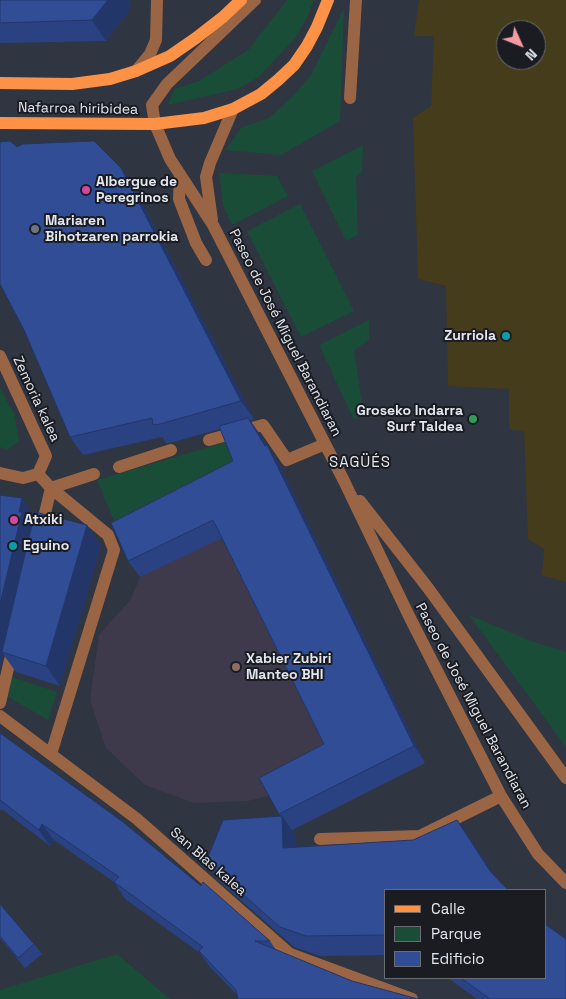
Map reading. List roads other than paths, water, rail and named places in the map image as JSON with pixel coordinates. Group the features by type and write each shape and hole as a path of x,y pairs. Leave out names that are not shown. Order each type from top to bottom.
{"main road":[{"name":"Nafarroa hiribidea","path":"0,83 72,84 110,79 136,71 170,56 223,17 241,0"},
{"name":"Nafarroa hiribidea","path":"0,123 155,124 204,118 233,109 261,94 294,65 317,27 328,0"}],"street":[{"path":"136,71 150,54 156,40 157,0"},
{"path":"155,124 152,105 167,84 255,0"},
{"path":"350,98 356,0"},
{"name":"Paseo de José Miguel Barandiaran","path":"213,225 206,177 233,109"},
{"name":"Paseo de José Miguel Barandiaran","path":"155,124 170,159 213,225 344,481 501,796 538,854 564,879"},
{"path":"180,175 179,199 196,242 206,260"},
{"name":"Zemoria kalea","path":"0,356 46,456 38,474"},
{"path":"209,440 263,425 287,460 325,444"},
{"path":"119,467 171,450"},
{"path":"0,473 23,478 38,474 51,488 108,535 114,550 51,754"},
{"path":"51,488 94,474"},
{"name":"Paseo de José Miguel Barandiaran","path":"344,481 428,588 566,778"},
{"path":"37,544 51,488"},
{"path":"386,567 404,558"},
{"path":"0,703 15,637"},
{"name":"San Blas kalea","path":"0,716 137,819 290,954 412,999"},
{"path":"320,840 420,836 501,796"}],"place":[{"name":"Albergue de Peregrinos","path":"86,190"},
{"name":"Mariaren Bihotzaren parrokia","path":"35,229"},
{"name":"Zurriola","path":"506,336"},
{"name":"Groseko Indarra Surf Taldea","path":"473,419"},
{"name":"Atxiki","path":"14,520"},
{"name":"Eguino","path":"13,546"},
{"name":"Xabier Zubiri Manteo BHI","path":"236,667"}],"district":[{"name":"SAGÜÉS","path":"360,463"}]}
